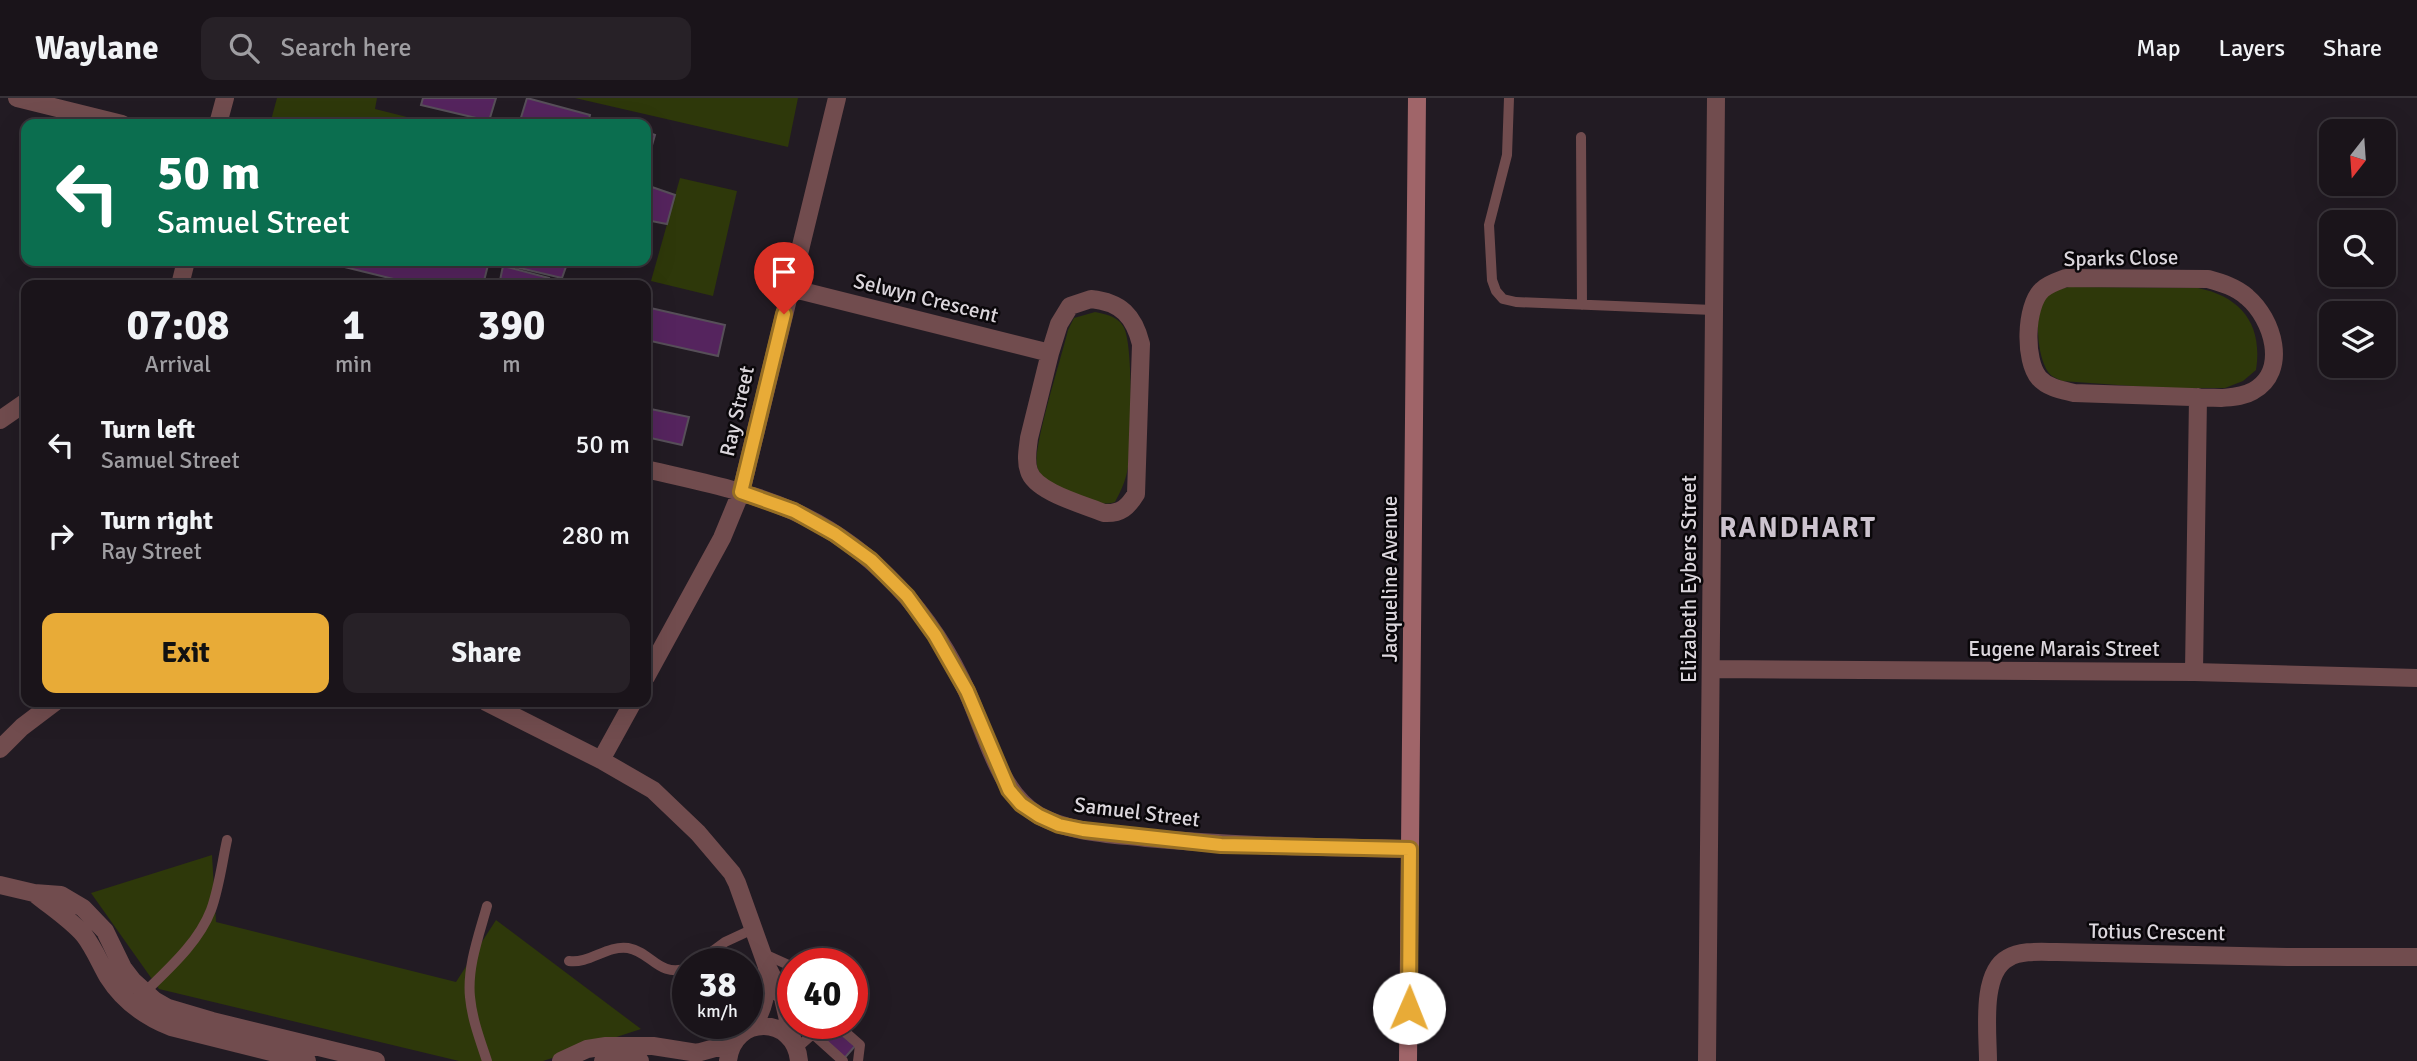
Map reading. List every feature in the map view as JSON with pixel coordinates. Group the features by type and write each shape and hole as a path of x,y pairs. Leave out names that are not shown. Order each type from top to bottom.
{"street":[{"path":"17,98 102,119"},
{"path":"219,119 225,98"},
{"name":"Ray Street","path":"651,668 722,538 741,492 838,98"},
{"name":"Jacqueline Avenue","path":"1408,1061 1417,98"},
{"name":"Elizabeth Eybers Street","path":"1707,1061 1716,98"},
{"name":"Sparks Close","path":"2066,278 2208,279 2227,284 2247,297 2260,310 2269,326 2274,347 2272,369 2254,391 2239,396 2197,397 2074,393 2056,389 2041,380 2032,367 2029,349 2031,310 2035,299 2043,289 2066,278"},
{"name":"Selwyn Crescent","path":"790,288 1050,353"},
{"path":"1102,300 1118,306 1137,327 1142,359 1138,481 1136,494 1123,511 1104,513 1057,494 1032,478 1028,469 1029,438 1050,353 1064,314 1070,306 1080,301 1102,300"},
{"path":"2194,673 2197,397"},
{"path":"0,420 21,405"},
{"name":"Samuel Street","path":"651,470 741,492 794,511 835,534 871,560 907,596 935,635 967,691 1009,790 1021,804 1039,816 1059,825 1083,830 1221,845 1410,849"},
{"name":"Eugene Marais Street","path":"1711,669 2417,677"},
{"path":"0,749 22,727 48,707"},
{"path":"496,707 601,760 653,790 698,833 732,873 765,965 783,999 798,1054"},
{"path":"601,760 630,707"},
{"path":"0,885 34,893 61,895 94,917 105,931 123,968 133,981 139,998 154,1020 171,1027 307,1061"},
{"name":"Totius Crescent","path":"1988,1061 1989,988 1999,964 2009,956 2057,952 2417,957"},
{"path":"763,996 765,965"},
{"path":"139,998 184,1014 344,1057 376,1061"},
{"path":"763,1026 782,1031 798,1054"},
{"path":"727,1061 736,1039"},
{"path":"561,1061 587,1049 606,1046 653,1045 697,1053 733,1043"},
{"path":"603,1061 640,1061"}],"lane":[{"path":"1509,98 1507,155 1489,225 1492,280 1503,299 1516,302 1713,310"},
{"path":"1581,137 1582,305"},
{"path":"139,998 190,943 210,911 227,840"},
{"path":"487,906 474,955 470,996 478,1035 487,1061"},
{"path":"726,948 753,929"},
{"path":"569,961 577,962 614,949 627,948 664,969 672,970"},
{"path":"765,965 777,966"},
{"path":"822,1039 843,1061"},
{"path":"853,1039 860,1045 858,1061"}],"green space":[{"path":"277,98 377,98 375,109 415,119 271,119"},
{"path":"575,98 798,98 788,147"},
{"path":"680,178 737,191 713,296 651,281"},
{"path":"2069,287 2198,288 2227,298 2238,306 2252,327 2256,339 2256,370 2243,381 2225,388 2160,388 2062,381 2052,376 2043,361 2038,326 2041,305 2047,295"},
{"path":"1095,312 1118,320 1123,326 1130,371 1128,467 1115,502 1104,504 1057,487 1042,476 1037,466 1043,421 1068,330 1074,318"},
{"path":"212,855 216,922 456,982 496,920 641,1029 543,1061 459,1061 159,989 91,893"}],"building":[{"path":"423,98 496,98 490,119 421,105"},
{"path":"527,98 590,115 589,119 521,119"},
{"path":"651,187 675,195 667,224 651,221"},
{"path":"340,266 488,266 484,280 398,280"},
{"path":"503,266 549,278 548,280 500,280"},
{"path":"511,266 566,266 562,278"},
{"path":"651,308 725,325 718,356 651,341"},
{"path":"651,409 689,417 682,445 651,438"},
{"path":"847,1039 855,1046 842,1061 815,1040"}],"district":[{"name":"RANDHART","path":"1798,527"}],"route":[{"path":"784,314 741,492 794,511 835,534 871,560 907,596 935,635 967,691 1009,790 1021,804 1059,825 1134,836 1221,845 1410,849 1409,1008"}]}
